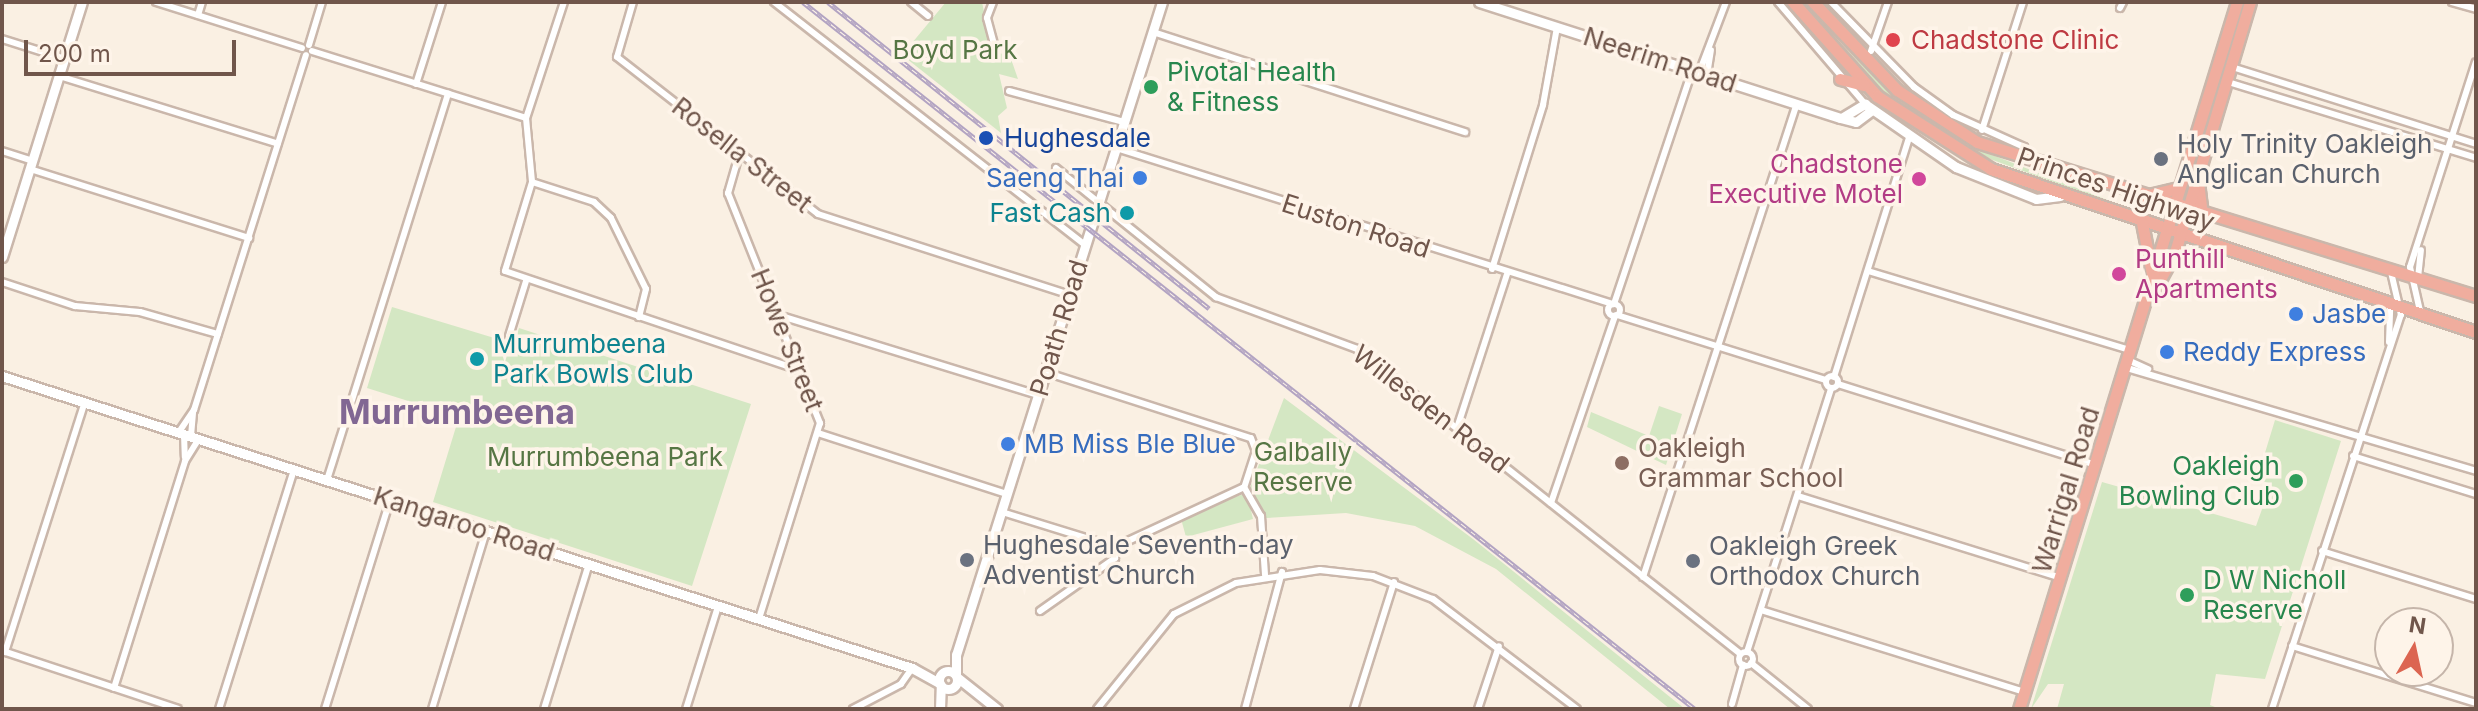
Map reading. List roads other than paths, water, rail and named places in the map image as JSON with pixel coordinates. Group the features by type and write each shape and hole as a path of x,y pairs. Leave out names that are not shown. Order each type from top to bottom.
{"highway":[{"name":"Princes Highway","path":"1793,2 1864,85 1950,147 2060,196 2476,332"},
{"name":"Princes Highway","path":"1813,2 1863,59 1945,124 2029,162 2476,296"},
{"name":"Warrigal Road","path":"2153,292 2152,275 2237,2"},
{"name":"Warrigal Road","path":"2022,703 2130,360 2153,292 2180,235 2250,2"},
{"path":"1840,79 1864,85"},
{"path":"2197,177 2202,214"},
{"path":"2144,196 2179,188"},
{"path":"2142,223 2152,275"}],"street":[{"path":"2,257 82,2"},
{"path":"156,2 526,118"},
{"path":"198,15 202,2"},
{"path":"114,688 185,461 194,410 322,2"},
{"path":"416,84 442,2"},
{"path":"564,2 526,118 532,182 505,271 526,281 799,370"},
{"name":"Rosella Street","path":"633,2 617,57 818,214 1070,295"},
{"path":"774,2 1085,245"},
{"path":"911,2 928,16"},
{"path":"993,2 987,18 994,45"},
{"name":"Poath Road","path":"940,684 956,655 1162,2"},
{"name":"Neerim Road","path":"1479,2 1840,118 1869,107"},
{"path":"1551,503 1683,91 1711,50 1726,2"},
{"path":"1778,2 1840,79 1869,107 1909,138 2000,186 2036,199 2060,196"},
{"path":"1831,2 1872,49 1914,87 1982,130 2024,147 2029,162"},
{"path":"1863,59 1872,49 1888,2"},
{"path":"1982,130 2023,2"},
{"path":"2452,2 2476,9"},
{"path":"1492,269 1543,105 1557,27"},
{"path":"1153,32 1465,132"},
{"path":"2,39 65,59"},
{"path":"2422,315 2414,276 2421,242 2476,62"},
{"path":"2232,67 2476,144"},
{"path":"59,76 278,144"},
{"path":"2228,82 2476,158"},
{"path":"1009,91 1124,122"},
{"path":"327,480 448,94"},
{"path":"1643,577 1794,103"},
{"path":"1732,704 1747,664 1744,653 1836,380 1909,138"},
{"name":"Euston Road","path":"1116,148 1826,380"},
{"path":"2,151 32,165 249,238"},
{"name":"Howe Street","path":"739,155 728,193 799,370 818,433 759,619"},
{"name":"Willesden Road","path":"1056,168 1098,206 1216,297 1347,342 1643,577 1744,653"},
{"path":"532,182 594,202 611,218 646,289 639,317"},
{"path":"2272,709 2402,309 2389,268"},
{"path":"1868,271 2130,360 2158,374 2476,471"},
{"path":"1457,428 1507,274"},
{"path":"509,336 526,281"},
{"path":"2,282 75,306 140,312 218,334"},
{"path":"2389,342 2390,305"},
{"path":"778,315 1038,395"},
{"path":"1002,512 1115,547 1244,487 1256,451 1251,438 1045,372"},
{"name":"Kangaroo Road","path":"2,376 912,668 957,676"},
{"path":"1831,389 1826,380 1836,380 2096,465"},
{"path":"85,402 4,652 178,709"},
{"path":"185,461 194,410"},
{"path":"818,433 1007,494"},
{"path":"2353,456 2476,494"},
{"path":"219,709 294,469"},
{"path":"1244,487 1261,516 1265,575"},
{"path":"1798,496 2061,578"},
{"path":"325,709 390,500"},
{"path":"432,709 486,531"},
{"path":"1040,611 1115,558 1115,547"},
{"path":"2322,551 2476,599"},
{"path":"544,709 589,564"},
{"path":"1097,709 1174,614 1265,575 1343,571 1394,582 1440,603 1577,709"},
{"path":"1245,709 1282,572"},
{"path":"1354,709 1394,582"},
{"path":"686,709 718,606"},
{"path":"1761,610 2022,703"},
{"path":"1478,709 1499,646"},
{"path":"2292,646 2476,703"},
{"path":"1744,653 1747,664 1808,709"},
{"name":"Poath Road","path":"956,655 957,676"},
{"path":"853,709 901,684 912,668"},
{"name":"Kangaroo Road","path":"925,672 952,689"},
{"path":"940,709 957,676 974,694 997,709"},
{"path":"940,684 940,709"},
{"path":"952,689 974,694"}],"railway":[{"path":"803,2 1695,709"},
{"path":"828,2 1209,308"}],"place":[{"name":"Chadstone Clinic","path":"1893,40"},
{"name":"Pivotal Health & Fitness","path":"1151,87"},
{"name":"Hughesdale","path":"986,138"},
{"name":"Holy Trinity Oakleigh Anglican Church","path":"2161,159"},
{"name":"Saeng Thai","path":"1140,178"},
{"name":"Chadstone Executive Motel","path":"1919,179"},
{"name":"Fast Cash","path":"1127,213"},
{"name":"Punthill Apartments","path":"2119,274"},
{"name":"Jasbe","path":"2296,314"},
{"name":"Reddy Express","path":"2167,352"},
{"name":"Murrumbeena Park Bowls Club","path":"477,359"},
{"name":"MB Miss Ble Blue","path":"1008,444"},
{"name":"Oakleigh Grammar School","path":"1622,463"},
{"name":"Oakleigh Bowling Club","path":"2296,481"},
{"name":"Hughesdale Seventh-day Adventist Church","path":"967,560"},
{"name":"Oakleigh Greek Orthodox Church","path":"1693,561"},
{"name":"D W Nicholl Reserve","path":"2187,595"}],"district":[{"name":"Murrumbeena","path":"457,412"}],"park label":[{"name":"Boyd Park","path":"955,50"},
{"name":"Murrumbeena Park","path":"605,457"},
{"name":"Galbally Reserve","path":"1303,467"}]}
